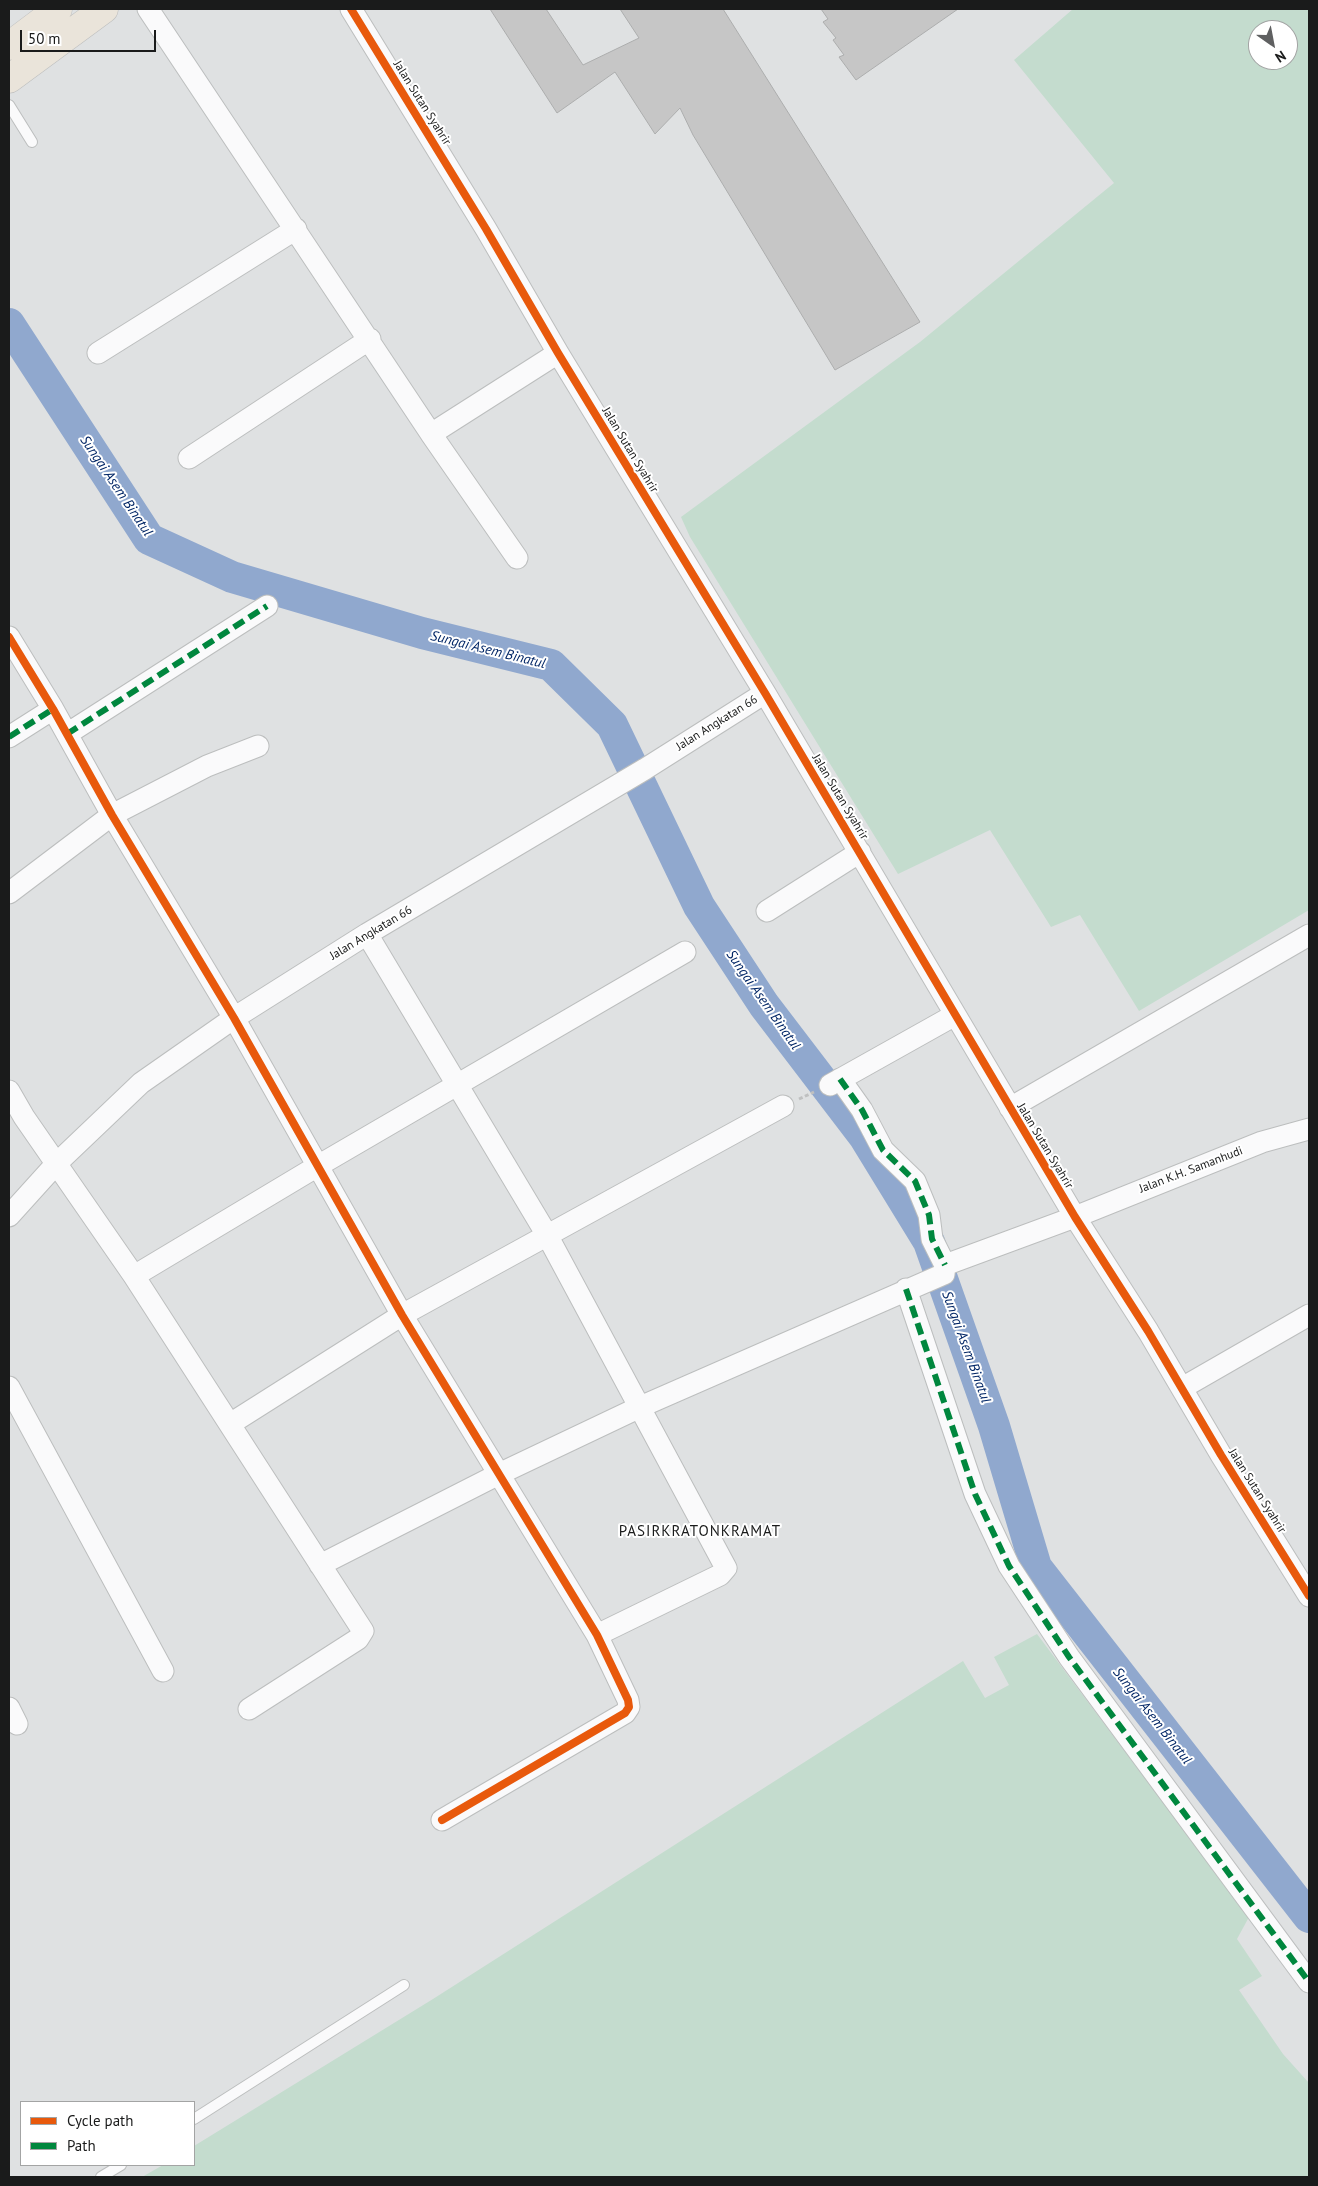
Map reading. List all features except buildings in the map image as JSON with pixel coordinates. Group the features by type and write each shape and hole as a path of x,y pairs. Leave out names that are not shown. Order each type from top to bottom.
{"highway":[{"path":"9,46 58,9"},
{"path":"9,79 104,9"}],"street":[{"path":"148,9 370,339 431,434 517,558"},
{"name":"Jalan Sutan Syahrir","path":"351,9 486,229 558,353 765,693 1075,1217 1182,1388 1221,1455 1308,1590"},
{"path":"98,353 296,229"},
{"path":"189,458 370,339"},
{"path":"431,434 558,353"},
{"path":"67,734 268,606"},
{"path":"9,637 53,709 112,815 234,1018 402,1315 597,1635 628,1700 628,1710 442,1820"},
{"name":"Jalan Angkatan 66","path":"9,1216 56,1164 141,1083 234,1018 367,934 604,794 765,693"},
{"path":"9,737 53,709"},
{"path":"9,893 112,815 206,766 258,746"},
{"path":"767,911 860,852"},
{"path":"367,934 456,1086 547,1235 724,1563 726,1570 720,1575 597,1635"},
{"path":"1010,1108 1309,936"},
{"path":"134,1276 316,1166 686,952"},
{"path":"944,1270 932,1239 929,1215 915,1181 883,1150 862,1110 835,1082 956,1015"},
{"path":"9,1091 56,1164 134,1276 363,1633 358,1639 249,1709"},
{"path":"230,1424 402,1315 783,1106"},
{"name":"Jalan K.H. Samanhudi","path":"320,1565 499,1474 640,1407 908,1288 944,1270 1262,1142 1307,1130"},
{"path":"908,1288 972,1486 1009,1566 1069,1657 1309,1982"},
{"path":"1182,1388 1309,1315"},
{"path":"9,1387 163,1671"}],"lane":[{"path":"9,105 32,142"},
{"path":"195,2117 404,1985"},
{"path":"101,2177 119,2166"}],"path":[{"path":"783,1106 835,1082"}],"green space":[{"path":"1073,9 1309,9 1309,910 1139,1011 1080,915 1051,927 990,830 898,874 690,537 681,517 920,342 1114,183 1014,60"},
{"path":"1037,1634 1249,1917 1237,1939 1262,1976 1239,1990 1283,2054 1309,2083 1309,2177 142,2177 161,2166 195,2166 195,2145 433,1999 963,1661 985,1698 1009,1685 994,1657"}],"waterway":[{"name":"Sungai Asem Binatul","path":"9,324 149,539 232,577 422,633 551,665 612,725 699,906 764,1005 864,1136 929,1242 994,1426 1036,1567 1309,1917"}],"marked path":[{"path":"67,734 267,606"},
{"path":"9,737 53,709"},
{"path":"840,1079 862,1110 883,1150 915,1181 929,1215 932,1239 945,1265"},
{"path":"906,1289 975,1494 1009,1566 1069,1657 1309,1982"}],"cycle path":[{"path":"351,9 486,229 558,353 765,693 1075,1217 1148,1331 1221,1455 1309,1596"},
{"path":"9,637 53,709 112,815 234,1018 402,1315 597,1635 628,1700 629,1707 625,1713 442,1820"}],"district":[{"name":"PASIRKRATONKRAMAT","path":"700,1532"}]}
